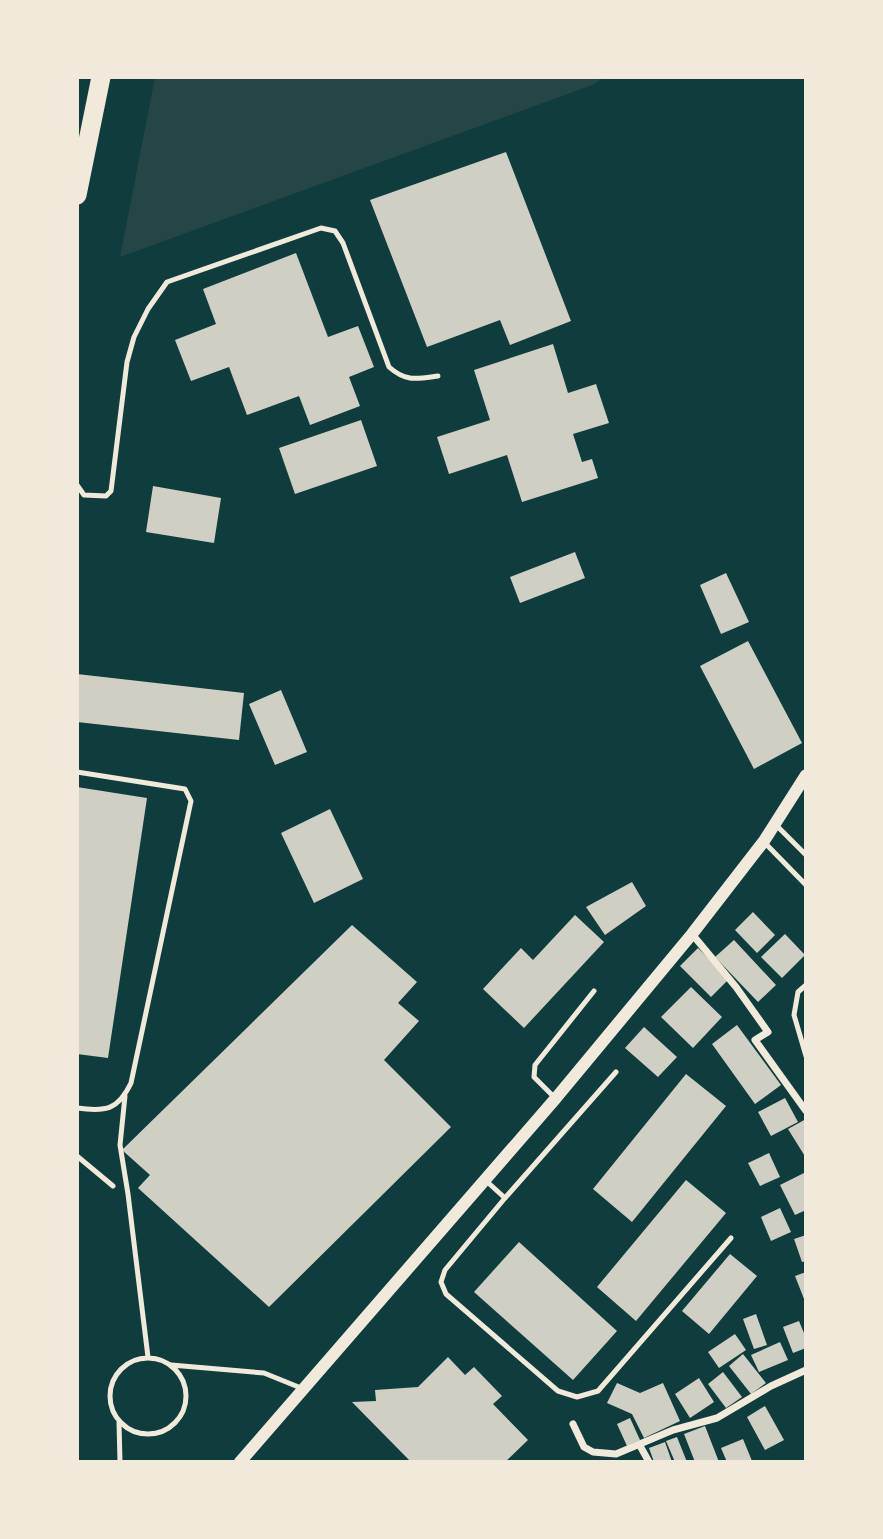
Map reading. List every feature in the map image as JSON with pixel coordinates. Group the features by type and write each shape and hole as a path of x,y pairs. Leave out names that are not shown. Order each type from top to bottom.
{"highway":[{"path":"77,195 100,78"}],"street":[{"path":"240,1462 556,1098 692,934 764,841 806,775"},
{"path":"692,934 736,987 768,1032 755,1040 806,1111"},
{"path":"573,1424 583,1447 593,1452 615,1454 673,1430 717,1418 771,1386 806,1370"},
{"path":"639,1444 649,1462"}],"lane":[{"path":"77,485 84,495 106,496 111,491 131,349 148,309 167,282 321,228 335,231 343,243 389,366 401,377 418,379 438,376"},
{"path":"77,772 184,789 191,802 134,1069 125,1095 120,1145 148,1357"},
{"path":"775,823 806,855"},
{"path":"764,841 806,885"},
{"path":"806,985 798,992 794,1015 806,1056"},
{"path":"556,1098 534,1077 535,1065 594,991"},
{"path":"617,1072 445,1270 441,1282 446,1294 558,1391 577,1397 598,1391 731,1238"},
{"path":"77,1108 98,1111 112,1108 125,1095"},
{"path":"77,1156 113,1186"},
{"path":"484,1180 505,1198"},
{"path":"172,1365 185,1386 186,1399 176,1422 166,1430 154,1434 129,1430 119,1422 112,1411 110,1386 115,1374 135,1359 148,1357 172,1365 264,1373 302,1388"},
{"path":"119,1422 120,1462"}],"shaded area":[{"path":"155,77 603,77 595,84 120,257"}],"building":[{"path":"506,152 571,321 510,345 500,320 427,347 370,200"},
{"path":"296,253 328,337 358,326 374,367 349,377 360,406 310,425 299,396 247,415 229,367 191,381 175,340 216,324 203,289"},
{"path":"553,344 568,393 596,384 609,423 573,434 582,462 592,459 598,478 522,502 507,455 449,474 437,437 490,420 474,370"},
{"path":"361,420 377,466 295,494 279,448"},
{"path":"153,486 221,498 214,543 146,532"},
{"path":"575,552 585,578 520,603 510,577"},
{"path":"726,573 749,622 721,634 700,585"},
{"path":"748,641 802,743 754,769 700,666"},
{"path":"77,674 244,693 239,740 77,722"},
{"path":"281,690 307,752 275,765 249,704"},
{"path":"77,787 147,798 108,1058 77,1054"},
{"path":"330,809 363,879 314,903 281,833"},
{"path":"632,882 646,906 605,935 586,907"},
{"path":"753,912 775,935 757,953 735,930"},
{"path":"575,915 604,942 524,1028 483,989 521,948 533,960"},
{"path":"352,925 417,982 398,1003 419,1021 384,1060 451,1127 269,1307 138,1188 150,1175 122,1150"},
{"path":"785,934 805,955 782,978 761,957"},
{"path":"734,940 776,985 758,1002 715,957"},
{"path":"698,948 729,979 711,997 680,966"},
{"path":"691,987 722,1017 693,1048 661,1017"},
{"path":"737,1025 781,1085 755,1104 712,1044"},
{"path":"644,1027 677,1057 658,1077 625,1048"},
{"path":"686,1074 726,1106 632,1222 593,1189"},
{"path":"785,1098 798,1122 771,1136 758,1112"},
{"path":"806,1119 806,1158 788,1129"},
{"path":"769,1153 780,1177 760,1186 748,1163"},
{"path":"806,1172 806,1210 795,1215 780,1185"},
{"path":"686,1180 726,1213 636,1321 597,1287"},
{"path":"780,1208 791,1232 771,1241 761,1217"},
{"path":"806,1235 806,1261 802,1262 794,1239"},
{"path":"519,1242 617,1331 573,1380 474,1292"},
{"path":"730,1254 757,1276 709,1334 682,1311"},
{"path":"806,1272 806,1304 795,1276"},
{"path":"756,1314 767,1345 754,1349 743,1319"},
{"path":"799,1321 806,1338 806,1348 793,1353 783,1327"},
{"path":"735,1334 746,1350 719,1368 708,1352"},
{"path":"780,1342 788,1360 759,1372 751,1355"},
{"path":"743,1354 766,1383 751,1394 729,1366"},
{"path":"448,1357 465,1375 474,1367 502,1396 493,1404 528,1440 505,1462 411,1462 352,1402 376,1401 375,1390 418,1387"},
{"path":"723,1372 742,1397 726,1408 708,1384"},
{"path":"699,1378 714,1402 690,1418 675,1394"},
{"path":"617,1383 640,1393 663,1383 680,1421 644,1438 632,1414 607,1403"},
{"path":"765,1406 784,1440 765,1450 747,1417"},
{"path":"630,1418 640,1440 627,1446 617,1424"},
{"path":"705,1426 719,1462 695,1462 684,1434"},
{"path":"677,1437 687,1462 675,1462 666,1441"},
{"path":"743,1439 752,1461 727,1462 721,1448"},
{"path":"665,1442 672,1462 654,1462 649,1448"}]}
